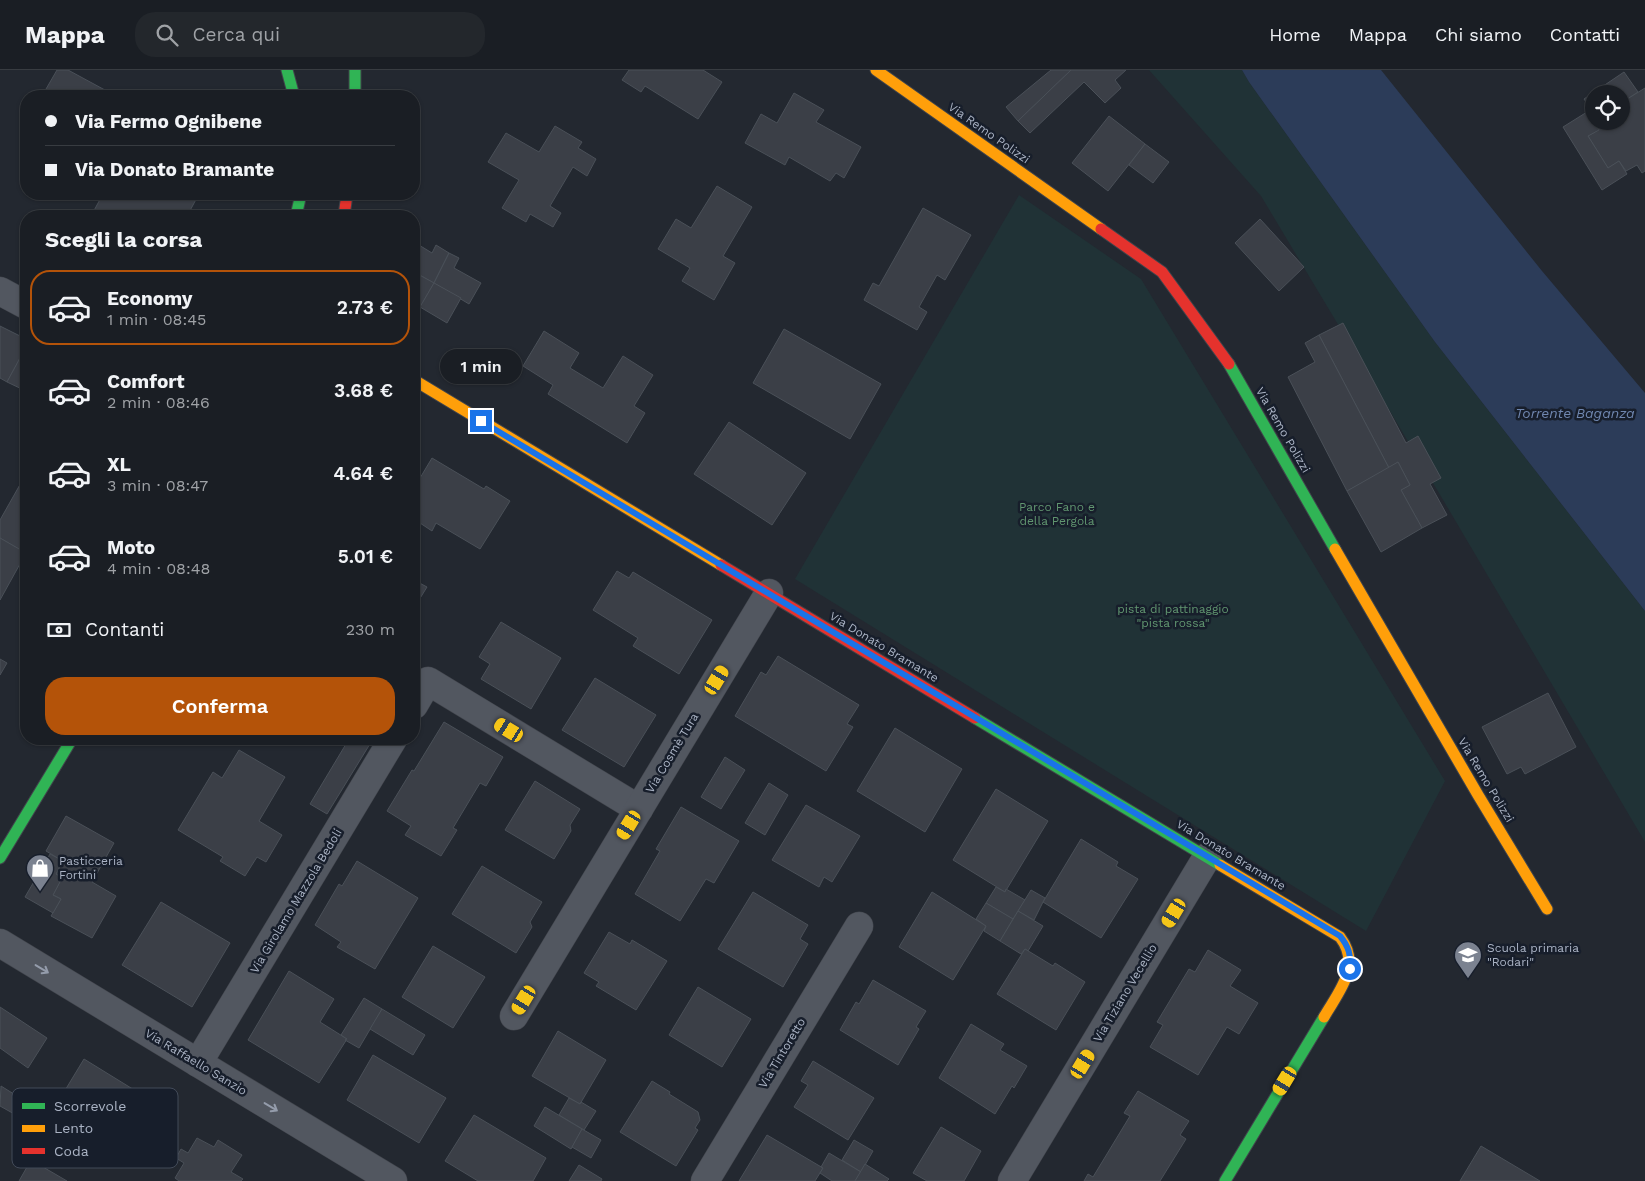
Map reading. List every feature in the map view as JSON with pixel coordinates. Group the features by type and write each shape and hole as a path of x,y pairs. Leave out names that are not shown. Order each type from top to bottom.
{"street":[{"path":"286,70 292,90"},
{"path":"355,70 355,90"},
{"name":"Via Remo Polizzi","path":"876,70 1162,272 1227,360 1463,769 1548,910"},
{"path":"0,291 20,302"},
{"name":"Via Donato Bramante","path":"420,384 1340,936 1347,945 1350,957 1350,969 1345,982 1224,1181"},
{"name":"Via Cosmè Tura","path":"514,1016 769,593"},
{"path":"420,695 428,681 639,809"},
{"path":"0,858 68,745"},
{"name":"Via Girolamo Mazzola Bedoli","path":"198,1063 390,745"},
{"name":"Via Tiziano Vecellio","path":"1012,1181 1207,857"},
{"name":"Via Tintoretto","path":"705,1181 859,926"},
{"name":"Via Raffaello Sanzio","path":"0,943 393,1181"}],"green space":[{"path":"1149,70 1242,70 1435,342 1645,611 1645,842 1261,196"},
{"name":"Parco Fano e della Pergola","path":"1019,195 1141,279 1445,781 1366,931 795,579"}],"water":[{"name":"Torrente Baganza","path":"1242,70 1381,70 1542,271 1645,393 1645,611 1435,342"}],"building":[{"path":"57,70 68,70 105,90 45,90"},
{"path":"629,70 703,70 722,82 698,119 645,86 641,92 622,80"},
{"path":"1051,70 1071,70 1018,121 1006,107"},
{"path":"1071,70 1126,70 1115,80 1121,88 1105,103 1084,82 1030,133 1018,121"},
{"path":"1624,72 1638,92 1630,97 1630,85 1605,85"},
{"path":"1645,88 1645,171 1642,173 1637,165 1626,171 1619,161 1608,168 1588,136 1598,130 1630,130 1630,97"},
{"path":"794,93 824,110 816,122 861,147 844,178 836,173 830,181 789,157 785,165 745,143 761,114 777,123"},
{"path":"1585,113 1585,130 1599,130 1588,136 1608,168 1619,161 1627,174 1602,190 1563,127"},
{"path":"1109,116 1145,144 1108,191 1072,163"},
{"path":"555,126 582,142 578,148 596,159 587,176 573,167 550,206 561,213 553,227 530,214 526,222 502,208 519,180 488,162 506,133 539,152"},
{"path":"1145,144 1169,162 1153,183 1129,165"},
{"path":"717,186 752,207 723,256 735,263 714,300 682,281 690,268 658,249 676,219 691,228"},
{"path":"100,200 196,200 190,210 94,210"},
{"path":"923,208 971,235 945,280 937,275 919,307 927,312 917,330 864,300 873,283 879,286"},
{"path":"1260,219 1304,267 1279,291 1235,243"},
{"path":"436,245 449,253 434,283 420,275 420,246 432,253"},
{"path":"449,253 459,258 454,268 481,283 469,304 434,283"},
{"path":"420,275 434,283 420,307"},
{"path":"434,283 461,298 447,323 420,307"},
{"path":"1343,323 1406,443 1418,436 1441,478 1430,484 1447,515 1422,528 1401,490 1410,485 1398,462 1389,468 1319,335"},
{"path":"0,326 20,336 20,358 7,382 0,378"},
{"path":"784,329 881,384 850,439 753,383"},
{"path":"544,331 579,353 570,368 603,388 623,356 653,375 634,406 645,413 627,443 548,394 553,385 523,366"},
{"path":"1319,335 1389,468 1347,491 1288,377 1315,362 1305,343"},
{"path":"20,358 20,388 7,382"},
{"path":"729,422 806,473 772,525 694,474"},
{"path":"432,458 484,489 486,486 510,501 480,549 436,523 432,531 420,523 420,478"},
{"path":"1398,462 1410,485 1401,490 1422,528 1381,552 1347,491"},
{"path":"20,485 20,550 0,538 0,520"},
{"path":"0,538 20,550 20,564 0,600"},
{"path":"617,571 629,578 633,572 712,620 679,674 633,646 638,638 593,610"},
{"path":"420,583 427,587 420,598"},
{"path":"501,622 561,658 531,709 481,679 490,664 479,657"},
{"path":"778,656 859,705 847,724 853,727 826,771 735,716 761,672 766,675"},
{"path":"0,659 7,663 0,675"},
{"path":"595,678 656,715 624,767 562,730"},
{"path":"1548,693 1576,747 1525,774 1521,767 1507,774 1482,727"},
{"path":"444,722 503,757 486,786 480,783 453,828 457,830 441,856 405,835 411,826 387,811"},
{"path":"895,728 962,769 925,832 857,791"},
{"path":"345,745 369,745 327,814 310,804"},
{"path":"239,750 285,777 259,821 282,835 266,862 257,857 245,876 220,861 223,857 178,830 213,772 222,778"},
{"path":"725,757 745,770 721,809 701,797"},
{"path":"535,781 580,809 570,825 571,831 554,859 505,830"},
{"path":"769,783 788,795 765,835 745,823"},
{"path":"996,789 1048,821 1005,892 953,860"},
{"path":"806,805 860,836 832,882 824,877 819,887 772,860"},
{"path":"681,807 739,841 714,883 706,879 680,921 635,894 660,851 656,849"},
{"path":"66,816 114,843 92,882 116,896 92,938 51,916 61,899 53,895 62,878 56,874 63,861 46,851"},
{"path":"1081,839 1118,862 1116,866 1138,879 1101,938 1043,902"},
{"path":"50,854 63,861 56,874 62,878 53,895 61,899 53,913 25,897"},
{"path":"357,861 418,898 375,969 337,947 341,942 315,925 339,884 342,886"},
{"path":"482,866 542,902 530,922 532,927 516,953 452,914"},
{"path":"996,887 1005,892 1006,889 1025,900 1013,919 986,903"},
{"path":"1031,890 1045,898 1034,920 1018,911"},
{"path":"753,892 808,925 800,939 808,944 783,987 718,949"},
{"path":"932,892 986,926 953,980 899,947"},
{"path":"161,902 230,943 192,1007 122,965"},
{"path":"986,903 1013,919 1000,941 984,931 986,926 976,919"},
{"path":"1018,911 1043,926 1028,951 1025,949 1021,954 1000,941"},
{"path":"609,932 630,944 632,940 667,961 636,1010 596,986 599,982 584,973"},
{"path":"433,946 485,977 453,1028 402,997"},
{"path":"1025,949 1053,966 1055,963 1085,982 1056,1030 997,994"},
{"path":"1208,950 1241,970 1230,986 1258,1003 1239,1034 1227,1027 1198,1075 1150,1047 1163,1025 1157,1022 1189,969 1195,972"},
{"path":"289,971 334,999 320,1022 347,1039 319,1083 248,1040"},
{"path":"873,980 926,1011 916,1027 919,1029 898,1065 840,1030 856,1002 859,1004"},
{"path":"698,987 751,1019 722,1067 669,1035"},
{"path":"364,998 382,1009 359,1048 345,1040 347,1039 341,1035"},
{"path":"0,1007 47,1038 28,1068 0,1048"},
{"path":"382,1009 425,1035 413,1055 370,1029"},
{"path":"971,1024 1004,1044 1000,1050 1027,1066 995,1114 939,1078"},
{"path":"558,1031 606,1060 580,1104 532,1076"},
{"path":"373,1055 446,1098 419,1143 347,1100"},
{"path":"84,1059 131,1088 66,1088"},
{"path":"813,1061 874,1098 848,1140 794,1107 808,1085 801,1081"},
{"path":"652,1081 698,1112 700,1120 695,1128 698,1130 676,1166 620,1132"},
{"path":"1,1086 12,1093 12,1113 0,1106"},
{"path":"1138,1091 1189,1121 1180,1135 1186,1139 1160,1181 1084,1181 1088,1174 1093,1177 1130,1116 1124,1113"},
{"path":"569,1098 580,1104 581,1102 596,1111 584,1130 559,1115"},
{"path":"545,1107 582,1129 571,1149 534,1126"},
{"path":"474,1115 546,1158 533,1181 478,1181 445,1161"},
{"path":"941,1127 981,1151 964,1181 927,1181 913,1173"},
{"path":"582,1129 601,1140 591,1158 572,1147"},
{"path":"767,1135 823,1168 815,1181 739,1181"},
{"path":"197,1138 214,1147 218,1140 242,1155 231,1172 243,1179 241,1181 179,1181 175,1178 184,1163 178,1159 178,1154 181,1149 188,1153"},
{"path":"854,1140 873,1151 861,1172 842,1160"},
{"path":"1481,1146 1540,1181 1460,1181"},
{"path":"829,1153 861,1172 855,1181 832,1181 820,1173 823,1168 821,1167"},
{"path":"865,1164 889,1179 887,1181 855,1181"},
{"path":"579,1165 602,1179 601,1181 569,1181"},
{"path":"26,1168 45,1168 67,1181 19,1181"}],"traffic: fast":[{"path":"287,70 292,90"},
{"path":"355,70 355,90"},
{"path":"297,210 300,200"},
{"path":"1229,364 1335,549"},
{"path":"975,718 1220,865"},
{"path":"0,858 68,745"},
{"path":"1225,1181 1324,1017"}],"traffic: slow":[{"path":"876,70 1101,229"},
{"path":"420,384 721,565"},
{"path":"1335,549 1478,795 1547,909"},
{"path":"1220,865 1340,937 1349,958 1349,968 1341,988 1324,1017"}],"traffic: jam":[{"path":"345,210 346,200"},
{"path":"1101,229 1162,272 1229,364"},
{"path":"721,565 975,718"}],"place":[{"name":"Pasticceria Fortini","path":"40,892"},
{"name":"Scuola primaria \"Rodari\"","path":"1468,979"}],"route":[{"path":"481,421 1340,936 1347,945 1350,969"}],"park label":[{"name":"pista di pattinaggio \"pista rossa\"","path":"1173,616"}]}
